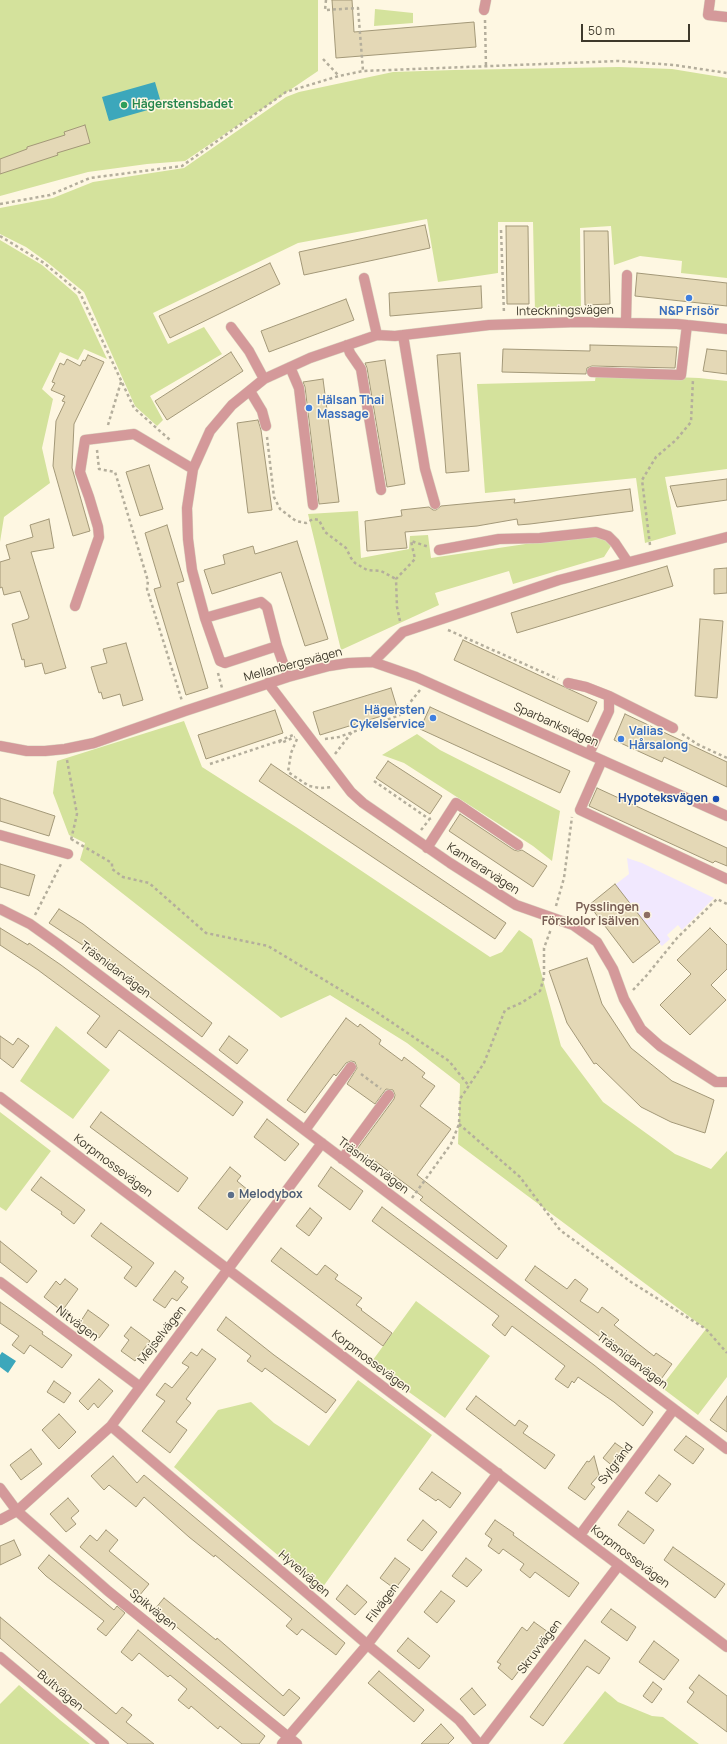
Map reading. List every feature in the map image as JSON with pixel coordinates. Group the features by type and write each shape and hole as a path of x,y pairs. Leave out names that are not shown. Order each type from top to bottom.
{"street":[{"path":"710,0 708,15 726,17"},
{"path":"626,323 627,275"},
{"path":"364,278 377,335"},
{"name":"Inteckningsvägen","path":"277,646 225,663 220,661 205,618 192,570 188,539 187,508 193,470 210,430 232,405 264,379 290,367 377,335 403,335 504,324 626,323 687,325 727,329"},
{"path":"592,372 681,375 687,325"},
{"path":"231,327 249,352 264,379"},
{"path":"403,335 425,468 435,504"},
{"path":"347,345 350,353 361,369 381,490"},
{"path":"290,367 299,388 313,505"},
{"path":"250,391 262,411 266,426"},
{"path":"75,606 99,537 92,505 80,472 85,440 134,434 193,470"},
{"path":"439,550 498,540 540,538 596,532 608,536 615,543 627,561"},
{"path":"373,662 403,632 559,580 727,536"},
{"path":"205,618 261,602 267,607 277,646 288,677"},
{"name":"Mellanbergsvägen","path":"0,746 27,751 65,749 94,743 288,677 335,665 373,662"},
{"name":"Sparbanksvägen","path":"373,662 427,681 727,816"},
{"name":"Kamrerarvägen","path":"268,683 352,792 363,803 427,848 516,906 552,922 572,925 597,942 613,969 624,999 641,1029 660,1046 716,1082 727,1082"},
{"path":"568,683 586,687 609,696 673,728"},
{"path":"589,754 609,711 609,696"},
{"path":"602,760 580,810 727,879"},
{"path":"427,848 456,803 518,845"},
{"path":"0,835 68,854"},
{"name":"Träsnidarvägen","path":"0,910 30,924 727,1450"},
{"path":"304,1130 351,1067"},
{"path":"342,1159 389,1095"},
{"name":"Korpmossevägen","path":"0,1097 727,1647"},
{"name":"Mejselvägen","path":"0,1520 17,1511 111,1426 139,1386 229,1270 322,1143"},
{"name":"Nitvägen","path":"0,1282 139,1386"},
{"name":"Sylgränd","path":"580,1535 674,1409"},
{"name":"Hyvelvägen","path":"111,1426 367,1645 459,1720 479,1744"},
{"name":"Filvägen","path":"285,1740 367,1645 498,1473"},
{"name":"Spikvägen","path":"0,1488 17,1511 108,1591 285,1740 297,1744"},
{"name":"Skruvvägen","path":"482,1744 619,1565"},
{"name":"Bultvägen","path":"0,1657 104,1744"}],"path":[{"path":"326,0 325,10 358,8 363,71"},
{"path":"485,5 486,66"},
{"path":"323,59 339,76"},
{"path":"0,204 50,195 90,178 182,166 286,92 339,76 363,71 619,61 674,65 727,73"},
{"path":"501,230 504,324"},
{"path":"0,236 44,263 80,293 134,408 172,442"},
{"path":"651,555 642,480 656,457 676,440 691,422 693,378"},
{"path":"121,381 104,438 95,439 99,469 115,472 148,581 148,589 185,711"},
{"path":"266,426 274,497 280,509 296,521 306,523 312,520 319,520 325,532 346,548 350,558 355,563 367,570 382,571 396,579"},
{"path":"403,632 397,607 396,579 415,559 411,541 439,550"},
{"path":"444,618 447,629 568,683"},
{"path":"320,739 339,737 400,715 427,681"},
{"path":"673,728 697,744 727,758"},
{"path":"334,756 352,732"},
{"path":"210,764 279,741 295,734 302,742"},
{"path":"298,736 291,753 288,772 309,786 330,788 335,785"},
{"path":"30,924 59,866 68,854 77,814 65,749"},
{"path":"68,762 75,760"},
{"path":"374,781 430,819"},
{"path":"405,1206 451,1144 459,1124 460,1099 484,1063 505,1010 521,1003 540,991 544,977 544,948 564,878 573,810"},
{"path":"420,832 430,819 440,816 446,818"},
{"path":"71,839 112,862 112,869 123,878 149,883 206,934 268,946 369,1006 449,1061 469,1086"},
{"path":"624,999 647,975 677,938 717,899 727,904"},
{"path":"351,1067 389,1095"},
{"path":"459,1124 520,1177 560,1230 631,1282 706,1329 727,1353"}],"shaded area":[{"name":"Pysslingen Förskolor Isälven","path":"627,858 642,863 714,898 682,930 678,925 667,935 670,939 662,946 659,943 633,963 589,905 629,874"}],"green space":[{"path":"0,0 318,0 318,71 185,161 147,164 88,172 0,196"},
{"path":"375,9 413,13 413,23 374,26"},
{"path":"619,67 672,69 727,78 727,278 681,273 682,261 640,256 614,265 611,226 580,228 581,311 535,312 533,222 498,222 498,273 438,282 427,219 298,243 153,313 168,344 204,327 222,354 150,396 163,420 157,426 135,406 84,292 26,247 0,234 0,208 53,198 93,182 184,168 286,97 299,92 393,72"},
{"path":"0,240 42,265 77,295 107,359 84,349 78,360 60,352 42,389 53,399 42,448 50,483 4,517 0,542"},
{"path":"596,374 699,378 727,381 727,469 665,477 676,534 645,543 636,478 485,493 477,384 595,381"},
{"path":"358,511 361,558 409,549 410,536 428,535 431,558 593,534 607,540 611,546 604,557 513,584 509,571 435,593 439,605 341,650 308,514"},
{"path":"184,721 202,767 296,827 490,957 502,952 519,930 532,939 561,1046 603,1102 675,1154 711,1169 727,1151 727,1377 698,1415 661,1387 706,1329 458,1144 460,1084 407,1043 330,995 281,1018 80,860 85,843 69,835 53,793 57,761"},
{"path":"417,734 440,750 560,811 552,861 533,846 404,763 382,755"},
{"path":"56,1026 110,1070 73,1119 20,1081"},
{"path":"0,1112 51,1151 6,1211 0,1207"},
{"path":"416,1301 490,1356 445,1418 370,1364"},
{"path":"358,1380 432,1435 320,1591 174,1467 218,1410 251,1402 274,1423 309,1446"},
{"path":"19,1685 90,1744 0,1744 0,1704"},
{"path":"605,1691 618,1702 652,1716 663,1717 699,1744 563,1744"}],"water":[{"path":"155,82 162,106 109,121 102,97"},
{"path":"2,1352 16,1361 8,1373 0,1367 0,1355"}],"building":[{"path":"332,0 352,0 354,32 474,22 476,47 336,58"},
{"path":"85,125 90,143 57,153 58,155 0,174 0,159 27,149 27,147 65,135 64,132"},
{"path":"425,225 430,248 304,275 299,252"},
{"path":"506,226 528,226 529,304 507,304"},
{"path":"584,231 608,231 610,304 585,305"},
{"path":"270,263 280,284 170,338 159,316"},
{"path":"637,273 727,283 727,306 635,296"},
{"path":"481,286 482,308 390,316 389,293"},
{"path":"346,299 354,320 269,352 261,331"},
{"path":"590,345 677,347 675,368 592,366 587,368 586,374 502,372 503,349 590,351"},
{"path":"707,349 727,351 727,374 703,371"},
{"path":"231,352 243,371 167,420 155,401"},
{"path":"460,353 469,471 446,473 437,355"},
{"path":"88,355 104,362 74,424 72,468 90,531 73,536 53,466 56,421 65,402 62,401 65,396 51,390 55,383 52,382 60,363 64,365 67,359 80,366"},
{"path":"385,360 405,484 387,487 365,363"},
{"path":"323,379 339,502 319,504 305,387 303,382"},
{"path":"258,420 261,430 272,510 248,513 237,423"},
{"path":"149,465 163,509 140,516 126,472"},
{"path":"727,479 727,500 677,507 670,486"},
{"path":"630,489 633,511 530,524 518,525 517,519 477,526 405,532 407,548 367,551 365,521 402,516 401,510 429,507 436,510 441,506 515,499 514,503"},
{"path":"49,519 54,548 31,552 66,668 45,674 42,663 25,667 24,659 22,660 12,624 28,619 29,617 20,591 4,595 2,587 0,588 0,562 10,559 6,545 33,537 30,525"},
{"path":"167,525 184,581 177,583 208,688 186,695 154,589 161,587 145,533"},
{"path":"297,541 328,639 305,646 281,572 212,594 204,570 225,564 223,555 253,546 255,554"},
{"path":"667,566 673,586 517,633 511,613"},
{"path":"727,568 727,593 714,594 714,569"},
{"path":"700,619 723,621 717,698 695,696"},
{"path":"463,640 597,702 588,722 454,660"},
{"path":"126,643 143,700 123,706 120,694 103,699 101,692 99,693 91,667 107,663 103,649"},
{"path":"391,688 398,711 320,735 313,712"},
{"path":"430,707 570,771 560,793 420,729"},
{"path":"275,710 283,733 206,759 198,735"},
{"path":"625,714 727,762 727,787 664,757 662,762 614,740"},
{"path":"388,761 442,796 430,814 376,778"},
{"path":"271,764 506,923 495,939 259,781"},
{"path":"597,788 727,848 727,866 715,861 713,863 589,806"},
{"path":"0,798 55,816 49,836 0,821"},
{"path":"460,814 514,850 522,850 547,866 533,887 449,831"},
{"path":"0,864 35,875 29,896 0,887"},
{"path":"615,884 660,942 633,963 589,905"},
{"path":"59,909 83,924 212,1023 202,1037 84,946 49,923"},
{"path":"0,928 28,945 29,943 61,965 243,1102 233,1116 119,1030 106,1048 87,1033 100,1016 38,970 0,945"},
{"path":"710,928 727,945 727,969 711,985 726,1000 690,1035 660,1005 691,974 677,960"},
{"path":"587,958 602,1004 631,1048 672,1081 714,1100 705,1133 671,1122 641,1107 596,1063 594,1064 567,1023 549,971"},
{"path":"346,1018 358,1027 360,1024 381,1040 379,1044 402,1061 404,1057 425,1073 422,1077 435,1086 420,1106 451,1129 417,1175 507,1246 497,1259 420,1200 423,1197 375,1161 372,1165 355,1152 394,1099 395,1095 393,1090 386,1089 375,1104 347,1084 357,1068 355,1062 351,1061 346,1063 336,1076 334,1074 305,1113 287,1100"},
{"path":"0,1036 13,1045 18,1038 29,1046 13,1068 0,1058"},
{"path":"229,1036 248,1050 237,1064 219,1050"},
{"path":"101,1112 188,1178 178,1192 90,1127"},
{"path":"267,1119 299,1144 285,1161 254,1137"},
{"path":"230,1167 241,1176 237,1181 254,1195 227,1230 198,1208"},
{"path":"331,1167 363,1191 350,1210 318,1186"},
{"path":"41,1177 85,1210 74,1224 61,1214 62,1212 31,1190"},
{"path":"382,1207 594,1365 653,1412 643,1426 614,1402 578,1377 574,1383 572,1381 568,1388 555,1379 565,1366 512,1326 505,1336 492,1325 499,1316 372,1221"},
{"path":"310,1208 322,1218 309,1236 296,1226"},
{"path":"101,1223 154,1263 136,1287 124,1278 132,1267 91,1236"},
{"path":"0,1241 37,1271 27,1283 0,1262"},
{"path":"281,1248 317,1275 325,1265 338,1275 335,1279 362,1298 356,1305 392,1333 383,1346 271,1261"},
{"path":"535,1266 567,1289 575,1279 588,1289 580,1301 598,1313 602,1307 619,1320 614,1325 654,1356 656,1353 672,1364 659,1382 525,1280"},
{"path":"175,1271 184,1278 181,1282 188,1287 177,1301 172,1298 165,1308 153,1300"},
{"path":"65,1279 78,1289 62,1311 44,1297 56,1281 60,1285"},
{"path":"0,1302 43,1332 42,1334 72,1355 62,1368 30,1345 24,1354 12,1345 19,1336 0,1323"},
{"path":"88,1310 109,1325 99,1338 79,1324"},
{"path":"226,1317 274,1355 336,1400 326,1413 265,1368 262,1372 247,1361 251,1356 217,1330"},
{"path":"131,1327 150,1341 135,1361 121,1351 129,1340 124,1336"},
{"path":"202,1349 216,1359 186,1399 191,1403 176,1422 187,1430 170,1453 142,1431 165,1401 156,1395 165,1383 172,1388 189,1367 182,1363 191,1352 197,1356"},
{"path":"99,1379 113,1391 98,1408 94,1403 88,1410 79,1401"},
{"path":"54,1381 71,1393 64,1403 47,1392"},
{"path":"476,1396 515,1426 519,1420 528,1426 523,1433 555,1455 545,1469 466,1409"},
{"path":"727,1396 727,1432 710,1420"},
{"path":"59,1414 76,1432 59,1449 42,1430"},
{"path":"686,1436 704,1449 693,1464 674,1450"},
{"path":"615,1443 628,1452 615,1468 603,1458"},
{"path":"31,1449 42,1464 21,1480 10,1465"},
{"path":"113,1456 137,1483 144,1475 345,1643 336,1655 302,1629 297,1635 286,1626 292,1619 215,1555 214,1557 189,1537 144,1497 136,1507 109,1485 104,1490 91,1476"},
{"path":"594,1456 599,1475 591,1484 595,1487 585,1500 568,1488 587,1461 589,1462"},
{"path":"432,1472 461,1493 450,1508 438,1499 436,1501 419,1489"},
{"path":"659,1475 671,1484 657,1502 645,1493"},
{"path":"68,1498 79,1511 71,1518 76,1524 66,1532 50,1514"},
{"path":"628,1511 654,1530 644,1544 618,1525"},
{"path":"423,1520 437,1532 422,1551 407,1540"},
{"path":"495,1520 579,1583 569,1597 535,1572 530,1578 520,1570 524,1564 503,1549 499,1554 488,1546 492,1539 485,1534"},
{"path":"106,1530 118,1540 109,1551 149,1584 139,1596 80,1547 90,1535 97,1541"},
{"path":"14,1540 21,1555 0,1565 0,1546"},
{"path":"673,1547 725,1584 715,1598 664,1560"},
{"path":"49,1555 114,1610 117,1606 125,1613 106,1636 97,1629 104,1621 46,1576 38,1568"},
{"path":"395,1558 410,1569 395,1589 380,1578"},
{"path":"466,1558 482,1570 467,1587 452,1576"},
{"path":"347,1585 367,1602 355,1615 336,1599"},
{"path":"441,1591 455,1601 437,1623 424,1612"},
{"path":"164,1598 216,1640 217,1638 283,1696 289,1689 300,1698 284,1716 155,1609"},
{"path":"611,1609 636,1627 627,1641 601,1622"},
{"path":"0,1617 116,1714 122,1707 132,1715 126,1722 154,1744 128,1744 58,1688 0,1638"},
{"path":"534,1622 548,1632 512,1680 498,1668 501,1664 497,1662 522,1627 527,1631"},
{"path":"138,1630 265,1736 259,1744 242,1744 220,1726 218,1729 191,1706 189,1709 178,1700 187,1689 170,1675 168,1677 139,1653 132,1661 121,1652"},
{"path":"408,1638 430,1656 419,1669 397,1651"},
{"path":"585,1640 610,1658 599,1674 587,1666 543,1726 530,1717"},
{"path":"654,1641 679,1660 664,1680 639,1662"},
{"path":"379,1671 424,1710 414,1722 368,1683"},
{"path":"699,1675 727,1696 727,1732 687,1702 694,1692 689,1688"},
{"path":"653,1682 662,1689 652,1703 643,1696"},
{"path":"472,1688 486,1705 474,1715 460,1699"},
{"path":"441,1724 454,1738 448,1744 421,1744"}],"place":[{"name":"Hägerstensbadet","path":"124,105"},
{"name":"N&P Frisör","path":"689,298"},
{"name":"Hälsan Thai Massage","path":"309,408"},
{"name":"Hägersten Cykelservice","path":"433,718"},
{"name":"Valias Hårsalong","path":"621,739"},
{"name":"Hypoteksvägen","path":"716,799"},
{"name":"Pysslingen Förskolor Isälven","path":"647,915"},
{"name":"Melodybox","path":"231,1195"}]}
